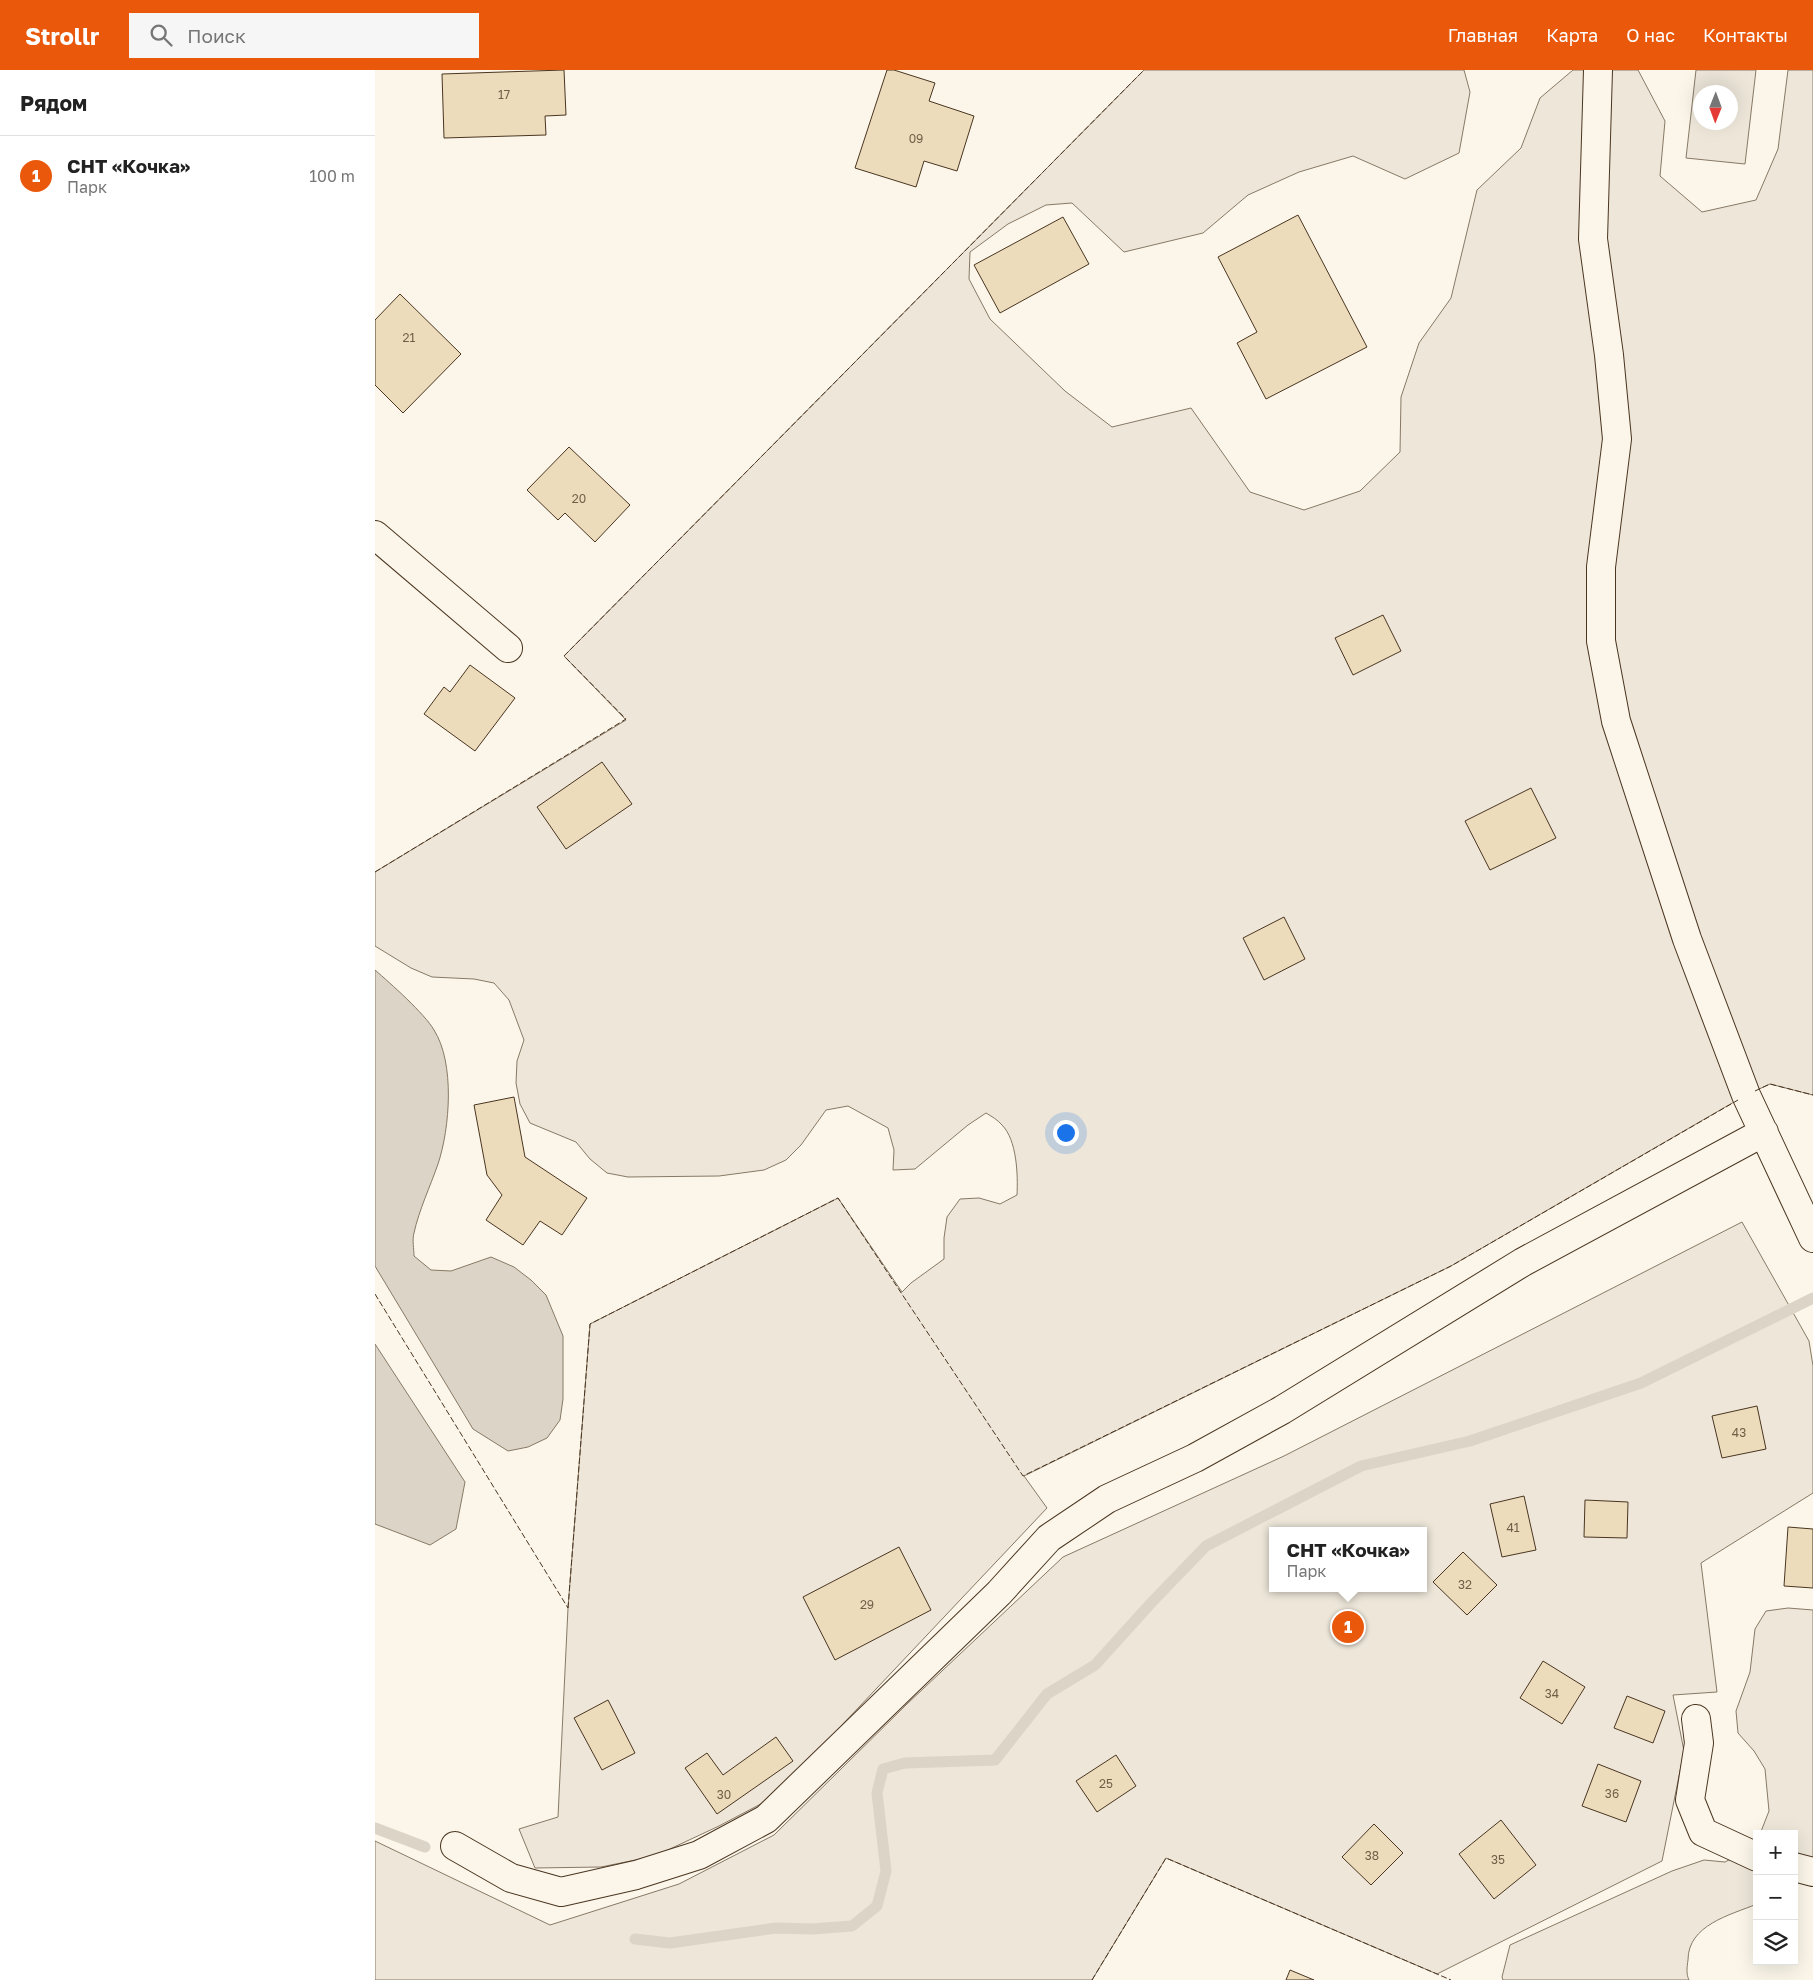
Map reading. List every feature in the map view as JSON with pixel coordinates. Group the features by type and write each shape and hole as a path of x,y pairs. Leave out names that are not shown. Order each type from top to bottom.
{"lane":[{"path":"1598,70 1593,240 1609,355 1617,439 1601,567 1601,641 1617,721 1687,939 1746,1095 1813,1238"},
{"path":"375,535 508,648"},
{"path":"455,1846 511,1878 561,1892 636,1875 699,1855 766,1819 999,1593 1049,1538 1107,1499 1195,1458 1282,1410 1523,1262 1764,1132"},
{"path":"1695,1719 1699,1744 1690,1800 1703,1832 1753,1856"},
{"path":"1798,1869 1813,1872"}],"shaded area":[{"path":"1144,70 1464,70 1470,92 1459,153 1405,179 1353,156 1299,172 1248,195 1203,233 1124,252 1072,203 1046,205 1008,224 970,252 969,279 990,319 1065,391 1112,427 1191,408 1250,492 1304,510 1360,491 1400,452 1401,397 1419,343 1451,298 1477,190 1521,148 1540,98 1573,70 1638,70 1665,121 1660,176 1702,212 1756,200 1778,149 1788,70 1813,70 1813,1095 1770,1084 1746,1095 1451,1266 1024,1476 1047,1508 774,1797 719,1826 655,1856 601,1867 535,1868 519,1829 558,1817 568,1608 590,1324 838,1198 902,1292 911,1283 944,1259 947,1217 960,1199 979,1198 1000,1204 1017,1195 1014,1148 1007,1131 999,1121 986,1113 968,1125 915,1169 893,1170 894,1150 888,1128 848,1106 826,1110 801,1145 786,1160 764,1170 719,1176 628,1177 607,1173 590,1159 576,1142 530,1123 520,1104 516,1083 517,1061 524,1040 509,1000 494,983 474,979 432,977 411,968 375,946 375,872 626,720 564,656"},
{"path":"1696,70 1756,70 1745,164 1686,158 1693,96 1693,130 1738,130 1738,85 1694,85"},
{"path":"375,970 415,1007 434,1030 441,1044 448,1077 448,1114 442,1149 416,1224 413,1239 414,1256 431,1270 451,1271 491,1257 514,1267 546,1295 563,1336 563,1399 560,1420 547,1438 528,1447 508,1451 473,1429 375,1266"},
{"path":"1742,1222 1809,1341 1813,1366 1813,1493 1701,1563 1717,1692 1673,1695 1684,1751 1662,1861 1437,1974 1166,1858 1092,1980 375,1980 375,1841 550,1925 679,1884 774,1835 907,1704 1063,1557 1284,1456"},
{"path":"375,1344 465,1482 456,1529 430,1545 375,1524"},
{"path":"1788,1608 1813,1610 1813,1867 1798,1871 1798,1830 1762,1830 1769,1811 1765,1769 1754,1751 1738,1733 1736,1711 1750,1672 1755,1629 1766,1611"},
{"path":"1753,1843 1753,1906 1712,1923 1695,1938 1690,1948 1688,1960 1687,1973 1689,1980 1503,1980 1502,1977 1510,1945 1672,1871 1704,1860 1725,1862 1742,1853"}],"building":[{"path":"564,70 566,115 545,116 546,135 444,138 442,74"},
{"path":"887,70 894,70 935,83 929,101 974,116 957,171 924,161 916,187 855,168"},
{"path":"1298,215 1367,347 1266,399 1237,343 1257,332 1218,257"},
{"path":"1063,217 1089,264 1000,313 974,265"},
{"path":"400,294 461,354 403,413 375,385 375,320"},
{"path":"569,447 630,505 595,542 565,513 558,520 527,490"},
{"path":"1383,615 1401,651 1353,675 1335,638"},
{"path":"470,665 515,698 475,751 424,714 444,687 450,692"},
{"path":"602,762 632,804 566,849 537,807"},
{"path":"1531,788 1556,838 1490,870 1465,821"},
{"path":"1284,917 1305,959 1264,980 1243,938"},
{"path":"514,1097 525,1157 587,1198 562,1235 540,1221 523,1245 486,1220 502,1195 487,1175 474,1105"},
{"path":"1757,1406 1766,1449 1722,1458 1712,1416"},
{"path":"1524,1496 1536,1550 1502,1557 1490,1504"},
{"path":"1585,1500 1628,1502 1627,1538 1584,1537"},
{"path":"1788,1527 1813,1529 1813,1588 1784,1586"},
{"path":"899,1547 931,1610 835,1660 803,1597"},
{"path":"1463,1552 1497,1585 1467,1615 1433,1582"},
{"path":"1543,1661 1585,1687 1562,1724 1520,1698"},
{"path":"1627,1696 1665,1711 1653,1743 1614,1728"},
{"path":"608,1700 635,1753 602,1770 574,1718"},
{"path":"776,1737 793,1761 717,1814 685,1768 707,1753 723,1775"},
{"path":"1116,1755 1136,1786 1097,1812 1076,1781"},
{"path":"1598,1764 1641,1781 1626,1822 1582,1806"},
{"path":"1501,1820 1536,1865 1494,1899 1459,1854"},
{"path":"1374,1824 1403,1853 1371,1885 1342,1857"},
{"path":"1290,1970 1314,1980 1286,1980"}],"waterway":[{"path":"635,1939 670,1943 776,1928 812,1929 852,1926 877,1906 886,1871 877,1793 883,1769 905,1763 995,1760 1047,1694 1095,1665 1206,1546 1361,1466 1470,1441 1641,1383 1813,1298"},
{"path":"375,1828 425,1847"}],"fence":[{"path":"375,872 626,719 564,656 1144,70"},
{"path":"1755,1091 1770,1084 1813,1095"},
{"path":"568,1608 590,1324 838,1198 1023,1476 1451,1266 1738,1100"},
{"path":"375,1294 568,1608"},
{"path":"1092,1980 1166,1858 1451,1980"}],"place":[{"name":"СНТ «Кочка»","path":"1348,1627"}]}
